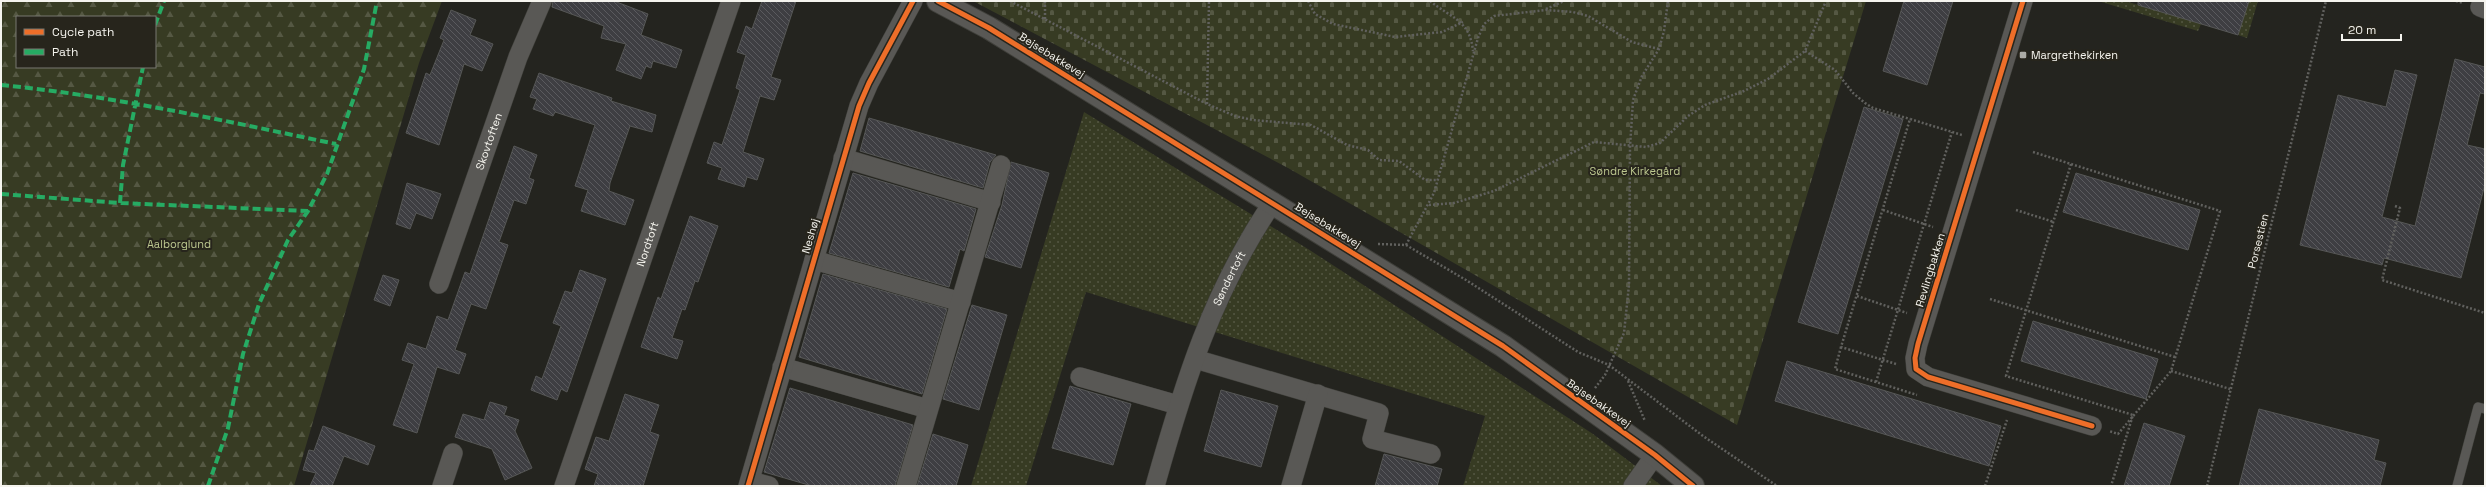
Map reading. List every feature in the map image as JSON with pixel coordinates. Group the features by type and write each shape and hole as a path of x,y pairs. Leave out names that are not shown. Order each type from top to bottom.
{"street":[{"name":"Skovtoften","path":"439,284 518,57 542,1"},
{"name":"Nordtoft","path":"564,486 731,1"},
{"name":"Neshøj","path":"769,486 749,483 843,158 869,83 913,1"},
{"name":"Bejsebakkevej","path":"938,1 989,28 1273,202 1503,346 1655,455 1692,486"},
{"name":"Revlingbakken","path":"1916,369 1915,358 1918,344 2023,1"},
{"path":"843,158 991,202"},
{"path":"906,486 1001,165"},
{"name":"Søndertoft","path":"1155,486 1178,405 1214,306 1231,270 1273,202"},
{"name":"Neshøj","path":"814,260 961,302"},
{"path":"1195,359 1379,413 1372,439 1431,454"},
{"path":"782,367 928,409"},
{"path":"1916,369 1928,377 2010,400 2092,426"},
{"path":"1080,376 1178,405"},
{"path":"1291,486 1318,394"},
{"path":"442,486 453,454"},
{"path":"1633,486 1655,455"}],"lane":[{"path":"2457,486 2478,407 2485,409"}],"path":[{"path":"1010,1 1207,104 1241,117 1312,126 1348,145 1368,150 1379,160 1399,161 1425,180 1438,180"},
{"path":"1045,1 1045,19"},
{"path":"1207,104 1209,1"},
{"path":"1308,1 1315,14 1333,24 1395,37 1442,32 1463,22"},
{"path":"1430,1 1463,22 1473,43 1474,53"},
{"path":"1546,10 1564,1"},
{"path":"1593,391 1605,375 1624,333 1629,285 1630,147 1633,100 1642,76 1659,49 1664,31 1668,1"},
{"path":"1429,205 1454,203 1488,194 1594,142 1630,147 1646,147 1660,143 1688,116 1706,105 1744,91 1768,79 1805,50 1826,1"},
{"path":"1406,245 1429,205 1438,180 1474,53 1484,24 1494,16 1546,10 1573,12 1588,16 1632,42 1659,49"},
{"path":"1805,50 1835,70 1853,93 1873,108 1980,140"},
{"path":"1910,119 1834,369 1921,396"},
{"path":"1876,382 1952,132"},
{"path":"2033,152 2220,211 2171,371 2118,434 2092,426"},
{"path":"1985,486 2006,422 2016,379 2006,376 2072,164"},
{"path":"2395,206 2400,208 2382,280 2485,313"},
{"path":"1882,210 1924,224"},
{"path":"2016,210 2054,222"},
{"path":"1372,244 1406,245 1466,280 1578,352 1609,364 1628,381 1777,486"},
{"path":"1856,296 1898,310"},
{"path":"1990,299 2175,357"},
{"path":"1841,348 1916,369"},
{"path":"2171,371 2230,389"},
{"path":"1628,381 1645,424"}],"green space":[{"name":"Aalborglund","path":"1,1 442,1 419,63 294,486 1,486"},
{"name":"Søndre Kirkegård","path":"973,1 1866,1 1737,425 1288,168"},
{"path":"2098,1 2125,1 2201,24 2198,31"},
{"path":"2249,1 2258,1 2247,38 2238,35"},
{"path":"1084,112 1308,249 1593,434 1662,486 1463,486 1485,416 1086,292 1026,486 971,486"}],"building":[{"path":"553,1 614,1 648,14 641,35 682,50 676,68 653,61 651,68 646,66 641,79 616,70 626,44 601,38 604,26 552,7"},
{"path":"762,1 796,1 771,77 781,80 774,100 760,96 743,152 764,159 757,180 747,177 744,187 718,179 722,168 707,163 714,142 722,145 740,90 736,88 746,55 737,52 746,26 752,29"},
{"path":"1904,1 1953,1 1927,85 1883,71"},
{"path":"2138,1 2249,1 2238,35 2138,5"},
{"path":"451,10 476,20 470,35 493,44 482,71 464,64 439,145 406,133 426,73 430,75 444,40 440,38"},
{"path":"2455,59 2485,67 2485,94 2480,93 2467,145 2485,149 2485,184 2461,278 2384,258 2382,265 2300,245 2338,95 2386,107 2395,70 2417,75 2382,217 2415,226"},
{"path":"539,73 612,98 611,101 656,115 652,132 630,126 610,183 609,191 634,200 625,225 581,211 588,190 575,186 595,125 555,112 553,116 533,109 537,99 530,97"},
{"path":"1864,107 1903,119 1838,334 1798,322"},
{"path":"869,118 996,155 990,162 983,188 860,151"},
{"path":"514,146 537,155 529,178 534,180 526,204 514,200 499,242 508,245 486,309 471,304 455,350 466,354 459,374 437,367 417,433 393,425 414,364 402,360 408,343 426,349 437,316 448,320 465,272 470,274"},
{"path":"1011,162 1049,173 1021,268 985,257 1002,205"},
{"path":"853,173 976,209 964,251 960,249 949,287 829,253"},
{"path":"2076,173 2200,210 2188,250 2063,212"},
{"path":"407,183 441,194 432,219 416,213 410,229 396,224"},
{"path":"690,216 718,226 698,282 695,281 685,310 682,309 672,338 683,341 677,359 641,347 658,297 661,299"},
{"path":"580,270 606,279 567,392 561,389 557,400 531,390 536,376 542,379 561,326 553,323 565,291 572,293"},
{"path":"823,274 947,309 922,394 799,357"},
{"path":"383,275 399,280 390,306 374,300"},
{"path":"972,305 1007,315 979,410 943,399"},
{"path":"2033,321 2158,359 2146,399 2021,361"},
{"path":"1787,361 2001,426 1989,466 1775,401"},
{"path":"1070,386 1131,404 1113,465 1052,448"},
{"path":"790,388 913,425 895,486 812,486 764,472"},
{"path":"1221,390 1278,406 1261,467 1204,451"},
{"path":"625,394 659,405 650,432 659,435 643,486 594,486 598,474 585,469 596,437 609,441"},
{"path":"490,402 507,407 504,415 519,420 515,431 532,468 505,480 492,449 455,437 463,414 484,420"},
{"path":"2259,409 2379,440 2374,460 2386,463 2380,486 2239,486"},
{"path":"2144,423 2185,436 2169,486 2124,486"},
{"path":"323,426 375,446 368,465 344,456 332,486 310,486 316,473 303,470 309,450 314,451"},
{"path":"933,434 968,445 956,486 917,486"},
{"path":"1384,454 1442,469 1437,486 1375,486"}],"marked path":[{"path":"156,22 164,1"},
{"path":"208,486 228,428 243,354 259,304 288,240 308,211 327,174 364,69 377,1"},
{"path":"120,203 123,165 143,68"},
{"path":"1,85 127,102 336,144"},
{"path":"1,194 120,203 308,211"}],"cycle path":[{"path":"748,486 859,106 869,83 913,1"},
{"path":"938,1 989,28 1503,346 1655,455 1693,486"},
{"path":"2023,1 1918,344 1915,358 1916,369 1928,377 2092,426"}],"place":[{"name":"Margrethekirken","path":"2023,55"}]}
